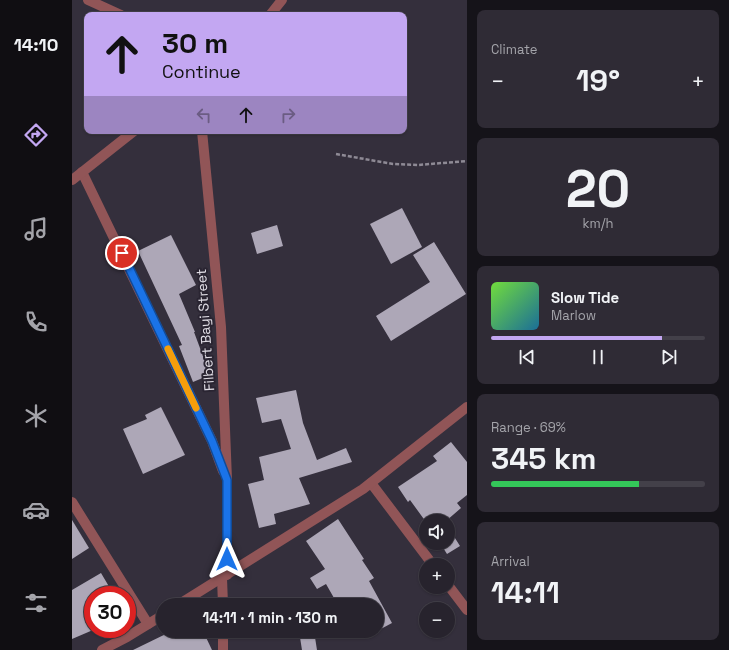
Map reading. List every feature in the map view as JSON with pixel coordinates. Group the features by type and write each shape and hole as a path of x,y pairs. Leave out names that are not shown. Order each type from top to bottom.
{"street":[{"path":"88,0 114,12"},
{"path":"272,12 282,0"},
{"path":"72,180 130,134"},
{"name":"Filbert Bayi Street","path":"202,134 221,327 227,480 224,598"},
{"path":"82,172 212,441 227,480"},
{"path":"190,598 371,483 467,407"},
{"path":"371,483 428,558"},
{"path":"72,502 148,624"},
{"path":"455,594 467,610"},
{"path":"102,650 156,619"},
{"path":"223,638 223,650"}],"path":[{"path":"336,154 393,164 418,165 467,160"}],"building":[{"path":"402,208 422,247 391,264 370,224"},
{"path":"277,225 283,246 257,254 251,233"},
{"path":"171,235 196,285 179,294 195,332 210,375 193,382 179,346 182,345 138,251"},
{"path":"434,242 466,294 391,341 376,316 430,282 413,255"},
{"path":"296,390 303,423 317,460 346,448 352,462 299,478 310,504 274,514 276,524 259,528 248,484 264,480 259,457 291,449 281,419 262,423 256,398"},
{"path":"161,407 185,455 143,474 123,429 147,419 145,415"},
{"path":"451,442 467,462 467,495 457,503 461,508 454,514 420,514 410,500 408,502 398,487 437,461 433,456"},
{"path":"338,519 364,559 362,560 374,578 369,581 378,598 334,598 326,584 317,589 310,578 325,569 306,541"},
{"path":"72,520 89,548 72,559"},
{"path":"455,538 460,546 455,549"},
{"path":"444,550 454,550 447,554"},
{"path":"101,573 109,586 84,586 84,634 72,639 72,590"},
{"path":"384,608 392,623 384,627"},
{"path":"158,638 206,638 212,650 133,650"},
{"path":"300,638 315,638 317,650 302,650"}],"slow traffic":[{"path":"168,349 196,408"}],"route":[{"path":"122,253 212,441 227,480 227,559"}]}
